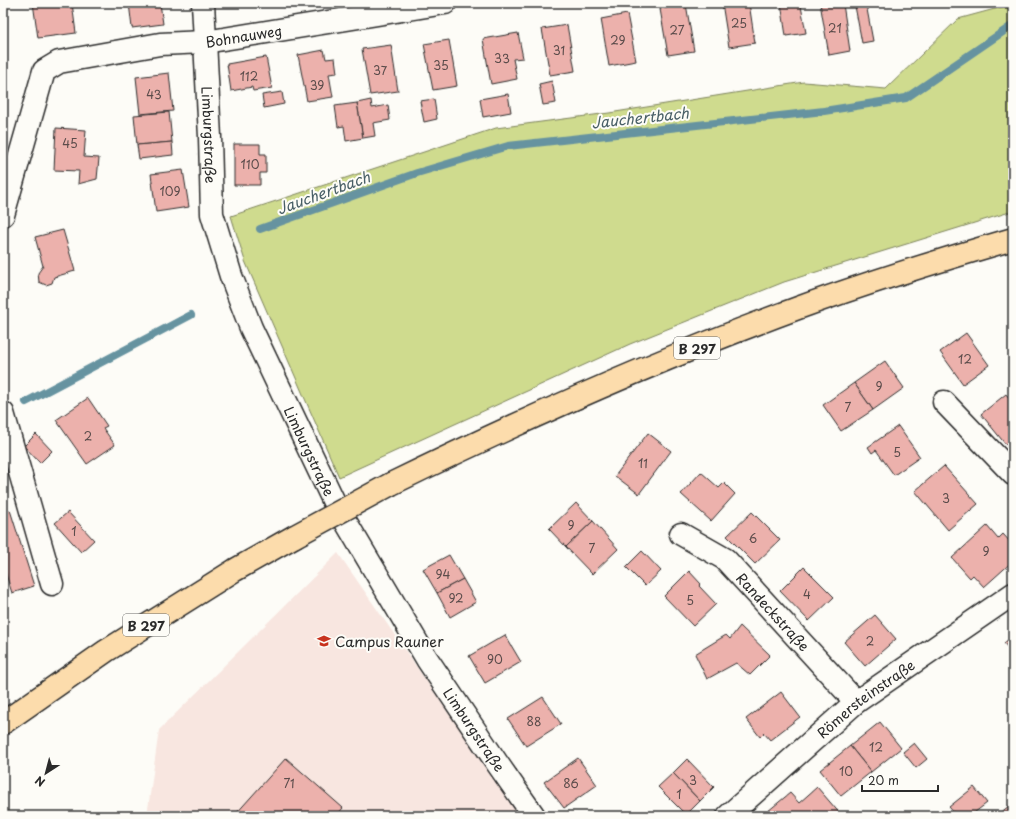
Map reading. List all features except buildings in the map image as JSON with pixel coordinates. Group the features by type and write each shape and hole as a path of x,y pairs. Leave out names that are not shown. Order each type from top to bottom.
{"main road":[{"name":"B 297","path":"3,723 112,647 235,570 391,484 483,439 674,356 799,308 1013,239"}],"street":[{"name":"Limburgstraße","path":"203,3 210,137 212,214 231,276 251,328 334,502 427,659 534,816"},
{"name":"Bohnauweg","path":"3,215 44,71 59,62 160,44 205,42 445,3"},
{"path":"944,402 1013,474"},
{"path":"3,413 52,584"},
{"name":"Randeckstraße","path":"681,534 725,559 856,702"},
{"name":"Römersteinstraße","path":"728,816 856,702 1013,594"}],"shaded area":[{"name":"Campus Rauner","path":"338,553 520,816 147,816 159,730"}],"green space":[{"path":"1013,4 1013,211 784,282 630,344 339,477 245,261 231,216 496,128 609,113 804,82 886,89 958,19"}],"waterway":[{"name":"Jauchertbach","path":"260,229 417,173 508,146 824,111 906,98 1013,25"},
{"name":"Jauchertbach","path":"26,402 191,315"}],"place":[{"name":"Campus Rauner","path":"324,641"}]}
